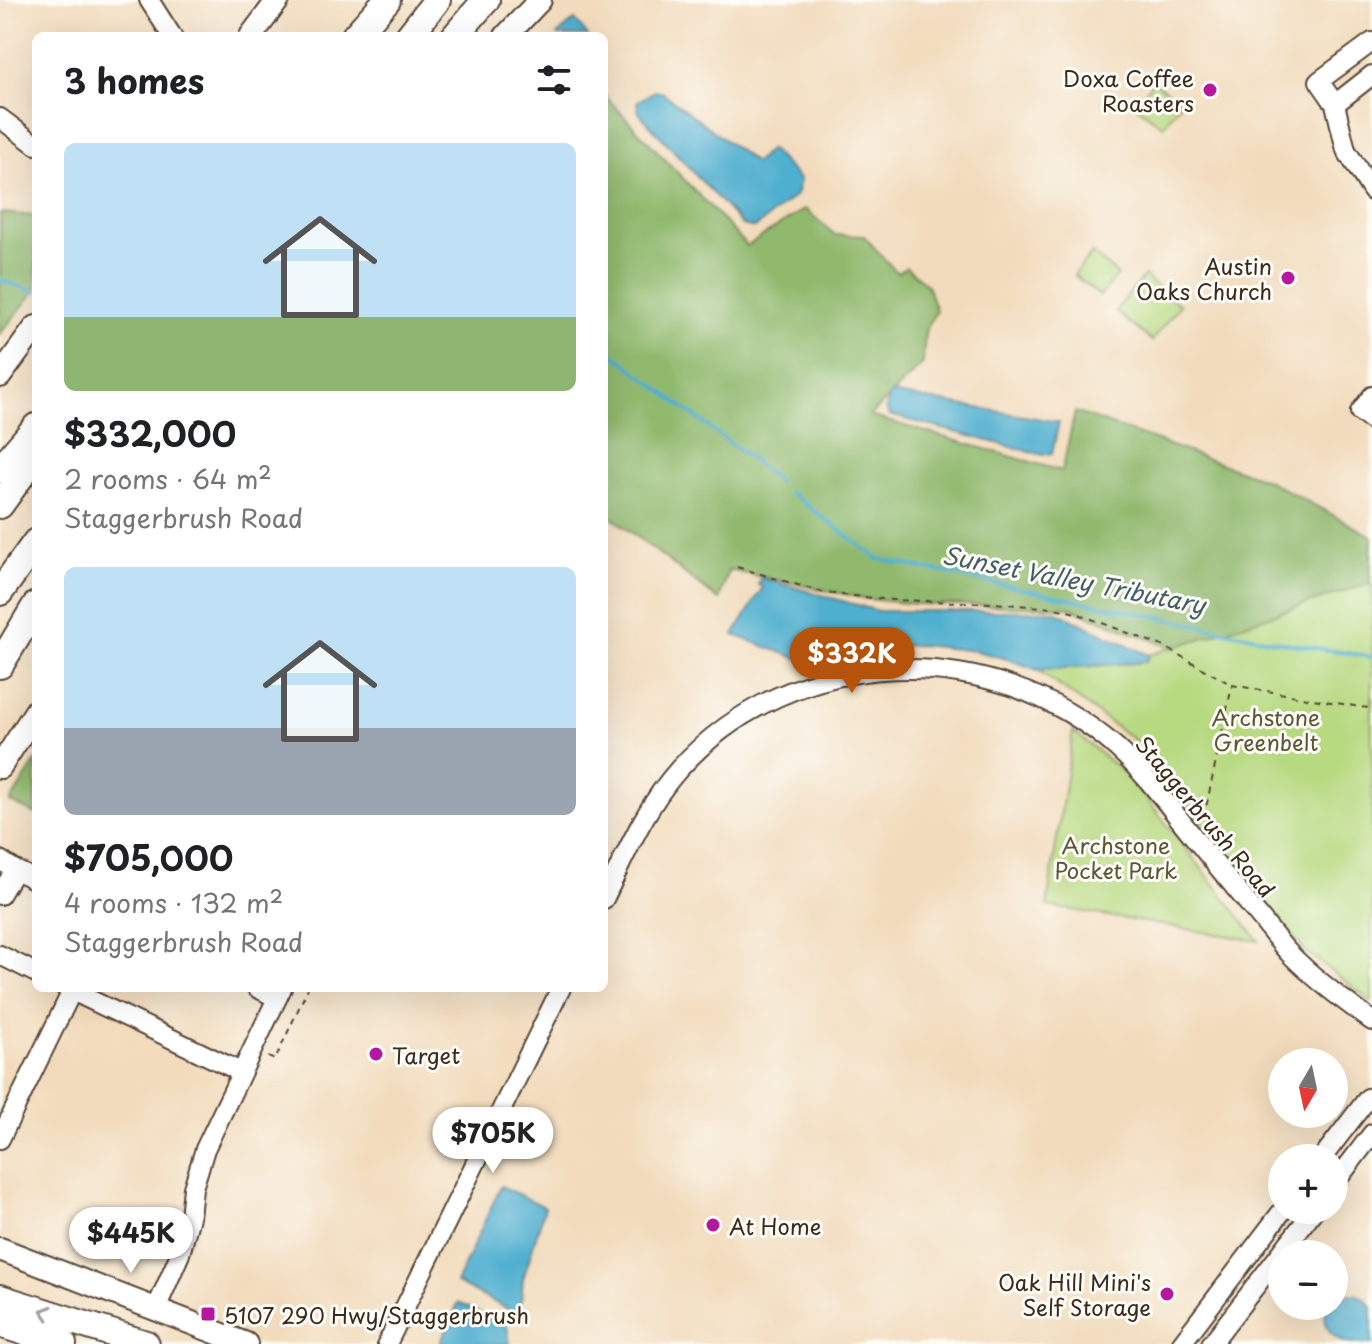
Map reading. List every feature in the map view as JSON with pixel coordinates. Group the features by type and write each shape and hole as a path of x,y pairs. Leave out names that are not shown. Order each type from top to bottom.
{"highway":[{"path":"359,32 387,0"},
{"path":"412,32 437,0"},
{"path":"458,32 486,0"},
{"path":"0,469 32,432"},
{"path":"0,505 32,461"},
{"path":"0,592 32,548"},
{"path":"0,665 32,612"},
{"path":"0,1298 146,1344"},
{"path":"0,1324 54,1341"}],"main road":[{"path":"254,32 278,0"},
{"path":"510,32 540,0"},
{"path":"0,376 32,332"},
{"path":"0,767 32,717"},
{"path":"0,1249 246,1344"}],"street":[{"path":"149,0 169,32"},
{"path":"1372,42 1319,81 1335,104 1346,150 1372,191"},
{"path":"1335,104 1372,75"},
{"path":"0,118 32,142"},
{"path":"1372,396 1360,412 1372,421"},
{"name":"Staggerbrush Road","path":"608,891 643,818 665,786 696,752 739,719 793,691 839,676 908,668 962,673 1016,687 1048,702 1080,719 1117,748 1160,794 1287,951 1315,978 1372,1021"},
{"path":"0,895 8,865 32,878"},
{"path":"0,955 32,971"},
{"path":"0,1139 68,992"},
{"path":"73,992 241,1072"},
{"path":"387,1344 559,992"},
{"path":"156,1309 180,1254 190,1217 193,1188 205,1149 280,993"},
{"path":"1333,1144 1368,1098 1372,1097"},
{"path":"1348,1166 1372,1134"},
{"path":"1181,1344 1272,1224"},
{"path":"1211,1344 1303,1224"}],"path":[{"path":"737,567 825,593 893,600 1055,608 1165,647 1232,685 1372,708"},
{"path":"1204,817 1232,685"},
{"path":"266,1056 275,1060 306,992"}],"green space":[{"path":"1153,81 1181,102 1163,126 1135,105"},
{"path":"608,99 747,246 805,209 835,235 864,236 897,273 906,267 927,285 936,311 925,332 923,363 870,416 1062,471 1075,412 1267,480 1372,536 1370,583 1172,648 1069,607 915,604 867,599 729,570 719,600 608,514"},
{"path":"0,213 32,216 32,295 0,334"},
{"path":"1092,253 1118,275 1100,296 1074,275"},
{"path":"1144,276 1180,305 1152,341 1115,311"},
{"name":"Archstone Greenbelt","path":"1370,583 1372,1002 1305,951 1141,745 1038,670 1146,662 1149,655"},
{"name":"Archstone Pocket Park","path":"1073,731 1129,777 1259,941 1047,906"},
{"path":"32,767 32,812 10,802"}],"water":[{"path":"575,20 585,32 561,32"},
{"path":"654,91 663,93 755,163 770,149 800,180 796,195 755,228 742,225 639,113 637,102"},
{"path":"891,393 1059,422 1052,453 1043,455 889,415 886,407"},
{"path":"761,578 878,611 1055,611 1149,655 1146,662 1038,670 976,651 920,645 869,648 807,662 734,635 763,587 758,585"},
{"path":"501,1186 545,1207 523,1279 520,1315 456,1283"},
{"path":"1348,1295 1363,1297 1372,1307 1372,1344 1346,1343 1335,1337 1326,1324 1325,1320 1348,1320"},
{"path":"458,1303 507,1326 510,1344 440,1344"}],"waterway":[{"name":"Sunset Valley Tributary","path":"0,280 32,291"},
{"name":"Sunset Valley Tributary","path":"608,350 778,482"},
{"name":"Sunset Valley Tributary","path":"789,492 878,559 1274,641 1372,657"}],"place":[{"name":"Doxa Coffee Roasters","path":"1210,90"},
{"name":"Austin Oaks Church","path":"1288,278"},
{"name":"Target","path":"376,1054"},
{"name":"At Home","path":"713,1225"},
{"name":"Oak Hill Mini's Self Storage","path":"1167,1294"},
{"name":"5107 290 Hwy/Staggerbrush","path":"208,1314"}]}
